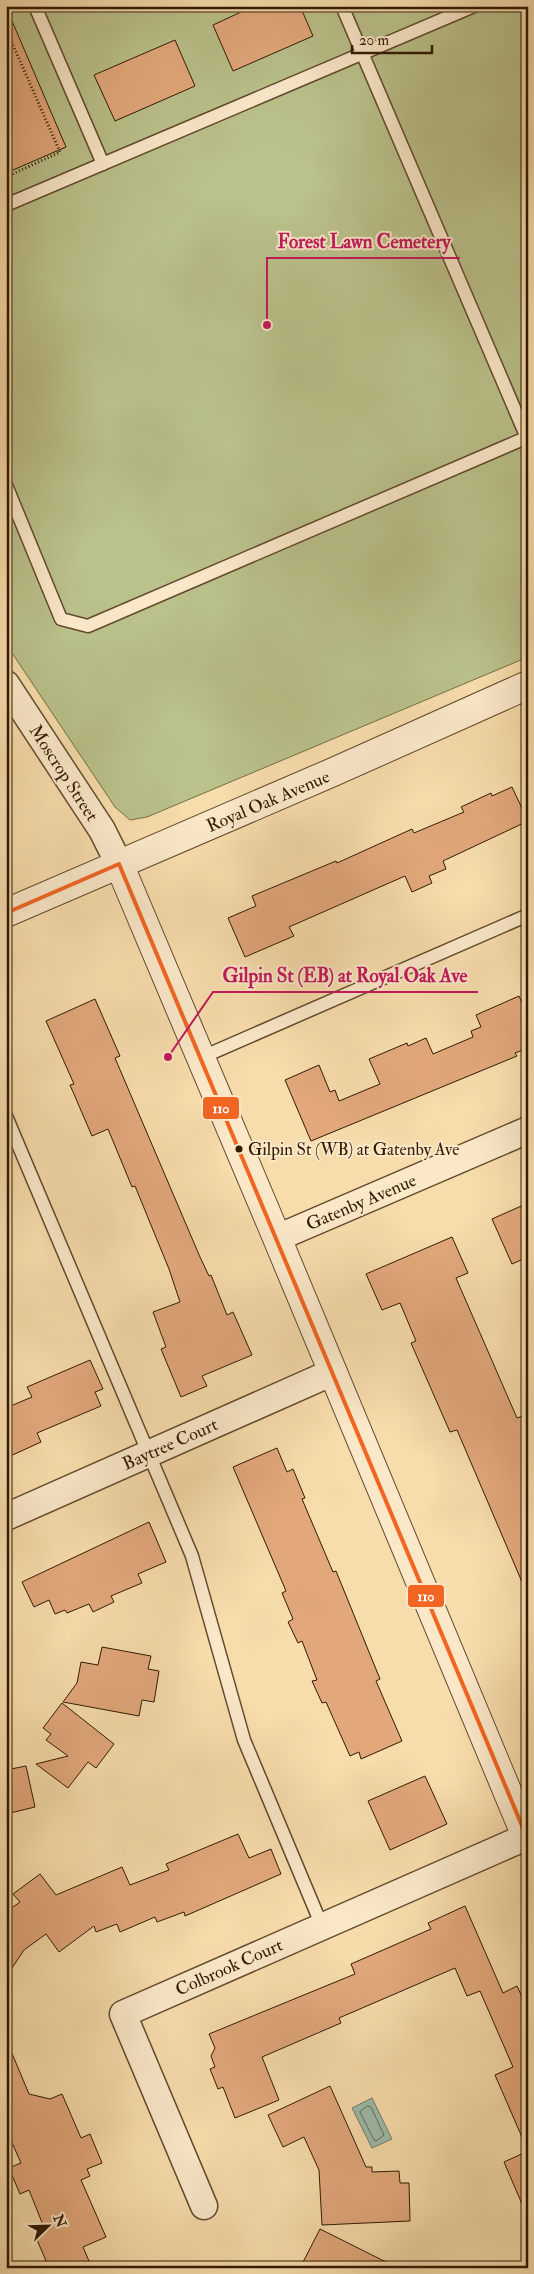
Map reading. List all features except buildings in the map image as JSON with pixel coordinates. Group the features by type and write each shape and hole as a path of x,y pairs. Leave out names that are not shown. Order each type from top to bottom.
{"street":[{"name":"Moscrop Street","path":"6,684 102,830 119,864"},
{"name":"Royal Oak Avenue","path":"6,913 332,773 528,685"},
{"path":"119,864 527,1839"},
{"name":"Gatenby Avenue","path":"277,1238 528,1130"},
{"name":"Baytree Court","path":"6,1517 333,1372"},
{"name":"Colbrook Court","path":"204,2206 123,2014 322,1926 527,1839"}],"lane":[{"path":"35,6 103,164"},
{"path":"6,485 62,619 88,626 528,437 342,6"},
{"path":"6,205 474,6"},
{"path":"200,1058 528,915"},
{"path":"6,1116 10,1135 150,1453 192,1556 244,1740 322,1926"}],"path":[{"path":"6,29 60,152 6,177"}],"green space":[{"path":"6,6 528,6 528,657 147,817 130,820 115,807 6,644"}],"water":[{"path":"372,2098 392,2139 372,2148 352,2108"}],"transit line":[{"name":"110","path":"119,864 528,1840"},
{"name":"110","path":"6,913 119,864"}],"place":[{"name":"Forest Lawn Cemetery","path":"267,325"},
{"name":"Gilpin St (EB) at Royal Oak Ave","path":"168,1057"},
{"name":"Gilpin St (WB) at Gatenby Ave","path":"239,1149"}]}
